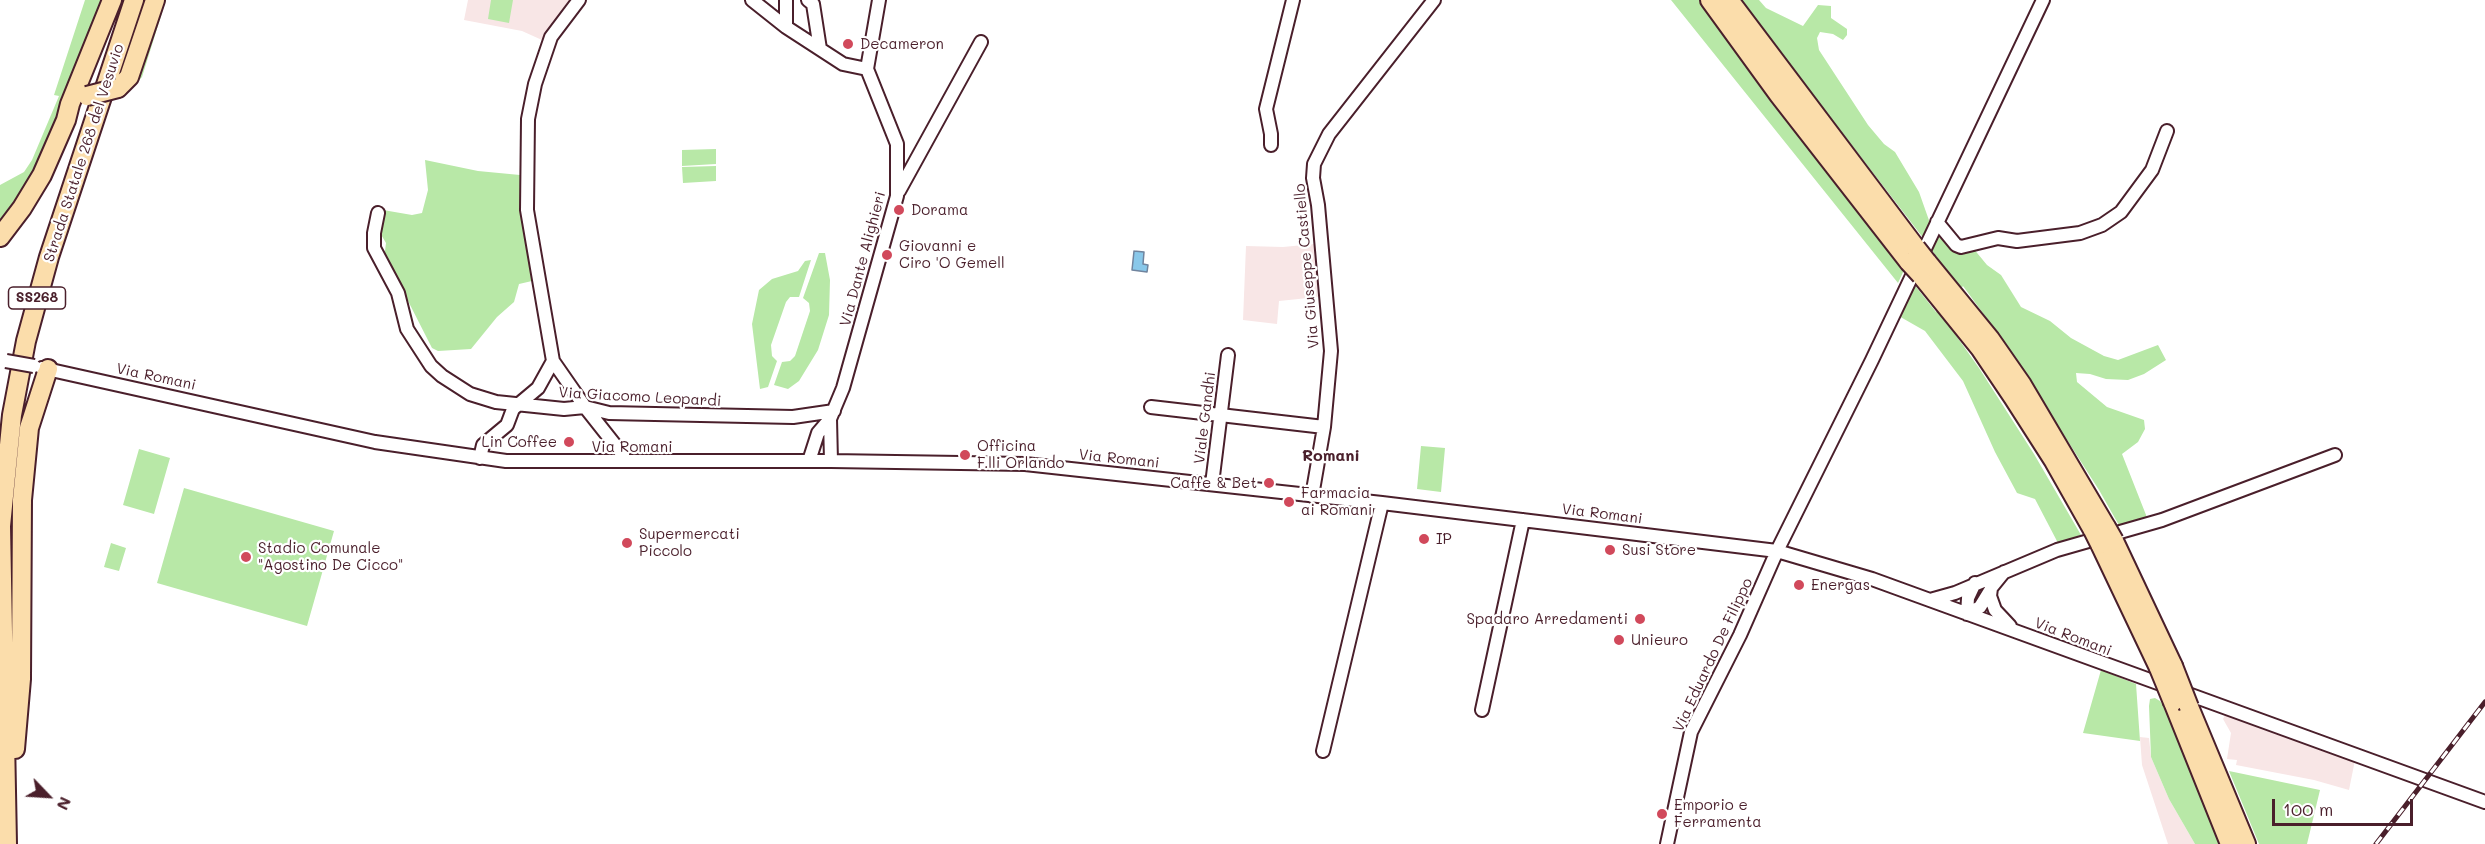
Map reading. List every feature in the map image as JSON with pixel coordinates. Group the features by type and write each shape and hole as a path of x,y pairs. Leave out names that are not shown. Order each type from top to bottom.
{"highway":[{"path":"66,120 70,104 112,0"},
{"name":"Strada Statale 268 del Vesuvio","path":"7,835 2,526 12,415 26,341 49,257 134,0"},
{"path":"0,237 32,192 66,120 77,104 87,96 118,88 129,77 155,0"},
{"path":"1710,0 1779,94 1918,262 1990,339 2022,385 2103,535 2166,667 2204,759 2246,844"},
{"path":"1729,0 1918,262"},
{"path":"7,835 21,695 22,500 29,428 41,368"},
{"path":"2204,759 2229,844"},
{"path":"0,797 7,835"}],"street":[{"path":"579,0 551,37 535,84 528,119 527,210 553,361 585,407 624,455 624,461"},
{"path":"752,0 786,27 843,64 867,69 879,0"},
{"path":"786,0 786,27"},
{"path":"808,0 813,4 820,49"},
{"path":"1271,145 1266,109 1293,0"},
{"name":"Via Giuseppe Castiello","path":"1312,496 1324,427 1331,351 1318,205 1313,178 1314,164 1329,134 1434,0"},
{"name":"Via Eduardo De Filippo","path":"1667,844 1691,732 1740,635 1777,551 1872,360 2043,0"},
{"path":"897,196 981,42"},
{"name":"Via Dante Alighieri","path":"809,461 818,433 832,415 852,360 897,196 897,144 867,69"},
{"path":"1937,222 1956,245 1961,247 1998,238 2017,240 2080,233 2102,225 2121,212 2147,178 2167,131"},
{"name":"Via Giacomo Leopardi","path":"378,213 374,248 398,293 407,329 422,355 442,376 470,394 495,402 564,409 585,407 609,413 793,417 832,415"},
{"name":"Viale Gandhi","path":"1212,484 1228,355"},
{"name":"Via Romani","path":"3,360 375,442 506,461 831,461 1025,464 1382,503 1777,551 1831,566 1929,600 2485,802"},
{"path":"480,458 483,445 502,431 513,409 544,381 553,361"},
{"path":"1151,407 1221,417 1324,427"},
{"name":"Via Dante Alighieri","path":"831,461 832,415"},
{"path":"793,417 818,433"},
{"path":"1929,600 1955,593 2007,569 2065,547 2181,513 2335,455"},
{"path":"1323,751 1382,503"},
{"path":"1482,710 1523,520"},
{"path":"1967,614 1980,607 1991,588 2007,569"},
{"path":"1967,614 1968,598 1975,583"},
{"path":"1991,588 1990,596 1995,610 2006,624 2020,633"}],"shaded area":[{"path":"468,0 569,0 542,40 522,31 464,20"},
{"path":"1314,244 1318,297 1279,301 1277,324 1243,320 1246,246 1283,247"},
{"path":"2226,713 2355,760 2349,790 2314,780 2236,765 2237,760 2227,759 2231,733 2223,719"},
{"path":"2140,737 2149,738 2151,757 2169,799 2195,844 2168,844 2142,765"}],"green space":[{"path":"85,0 108,0 41,162 0,227 0,185 24,172 32,160 59,96 54,95"},
{"path":"160,0 166,0 142,77 132,88"},
{"path":"491,0 513,0 509,23 488,19"},
{"path":"1671,0 1701,0 1860,206 1904,270 1898,283"},
{"path":"1740,0 1759,0 1766,8 1803,26 1818,5 1831,6 1831,18 1847,29 1847,35 1843,40 1833,34 1820,32 1817,38 1819,50 1868,125 1884,144 1895,152 1919,192 1931,226 1924,239"},
{"path":"716,149 716,164 682,166 682,150"},
{"path":"425,160 478,171 520,175 522,215 532,281 519,284 514,302 497,317 471,349 438,351 432,348 384,259 386,243 379,231 383,210 412,215 422,213 428,190"},
{"path":"716,166 716,181 683,183 682,167"},
{"path":"1938,228 1973,248 1987,265 2001,275 2021,307 2050,321 2071,338 2104,356 2118,360 2158,345 2166,360 2144,374 2128,380 2106,379 2076,373 2077,382 2107,407 2144,420 2145,429 2138,442 2122,454 2148,520 2120,527 2007,346 1963,286 1960,290 1929,246"},
{"path":"819,253 825,253 830,280 829,315 818,350 799,381 788,389 774,385 782,362 790,361 795,356 810,311 809,303 803,298"},
{"path":"811,260 799,297 790,297 786,302 771,345 772,356 777,361 768,387 760,389 752,324 759,290 772,279 798,271 805,261"},
{"path":"1913,283 1936,312 1938,310 1979,368 2034,454 2081,535 2058,543 2035,499 2017,493 1995,452 1963,381 1925,331 1897,315"},
{"path":"1421,446 1445,448 1441,492 1417,489"},
{"path":"139,449 170,458 154,514 123,505"},
{"name":"Stadio Comunale \"Agostino De Cicco\"","path":"184,488 334,531 307,626 157,583"},
{"path":"111,543 126,548 119,571 104,567"},
{"path":"2101,670 2136,684 2140,741 2083,733"},
{"path":"2155,698 2168,712 2219,844 2195,844 2169,799 2151,757 2149,706 2150,699"},
{"path":"2229,771 2320,790 2307,844 2259,844"}],"water":[{"path":"1134,251 1144,252 1143,264 1148,265 1147,272 1132,270"}],"railway":[{"path":"2376,844 2485,702"}],"place":[{"name":"Decameron","path":"848,44"},
{"name":"Dorama","path":"899,210"},
{"name":"Giovanni e Ciro 'O Gemell","path":"887,255"},
{"name":"Lin Coffee","path":"569,442"},
{"name":"Officina F.lli Orlando","path":"965,455"},
{"name":"Caffe & Bet","path":"1269,483"},
{"name":"Farmacia ai Romani","path":"1289,502"},
{"name":"IP","path":"1424,539"},
{"name":"Supermercati Piccolo","path":"627,543"},
{"name":"Susi Store","path":"1610,550"},
{"name":"Stadio Comunale \"Agostino De Cicco\"","path":"246,557"},
{"name":"Energas","path":"1799,585"},
{"name":"Spadaro Arredamenti","path":"1640,619"},
{"name":"Unieuro","path":"1619,640"},
{"name":"Emporio e Ferramenta","path":"1662,814"}],"district":[{"name":"Romani","path":"1331,456"}]}
